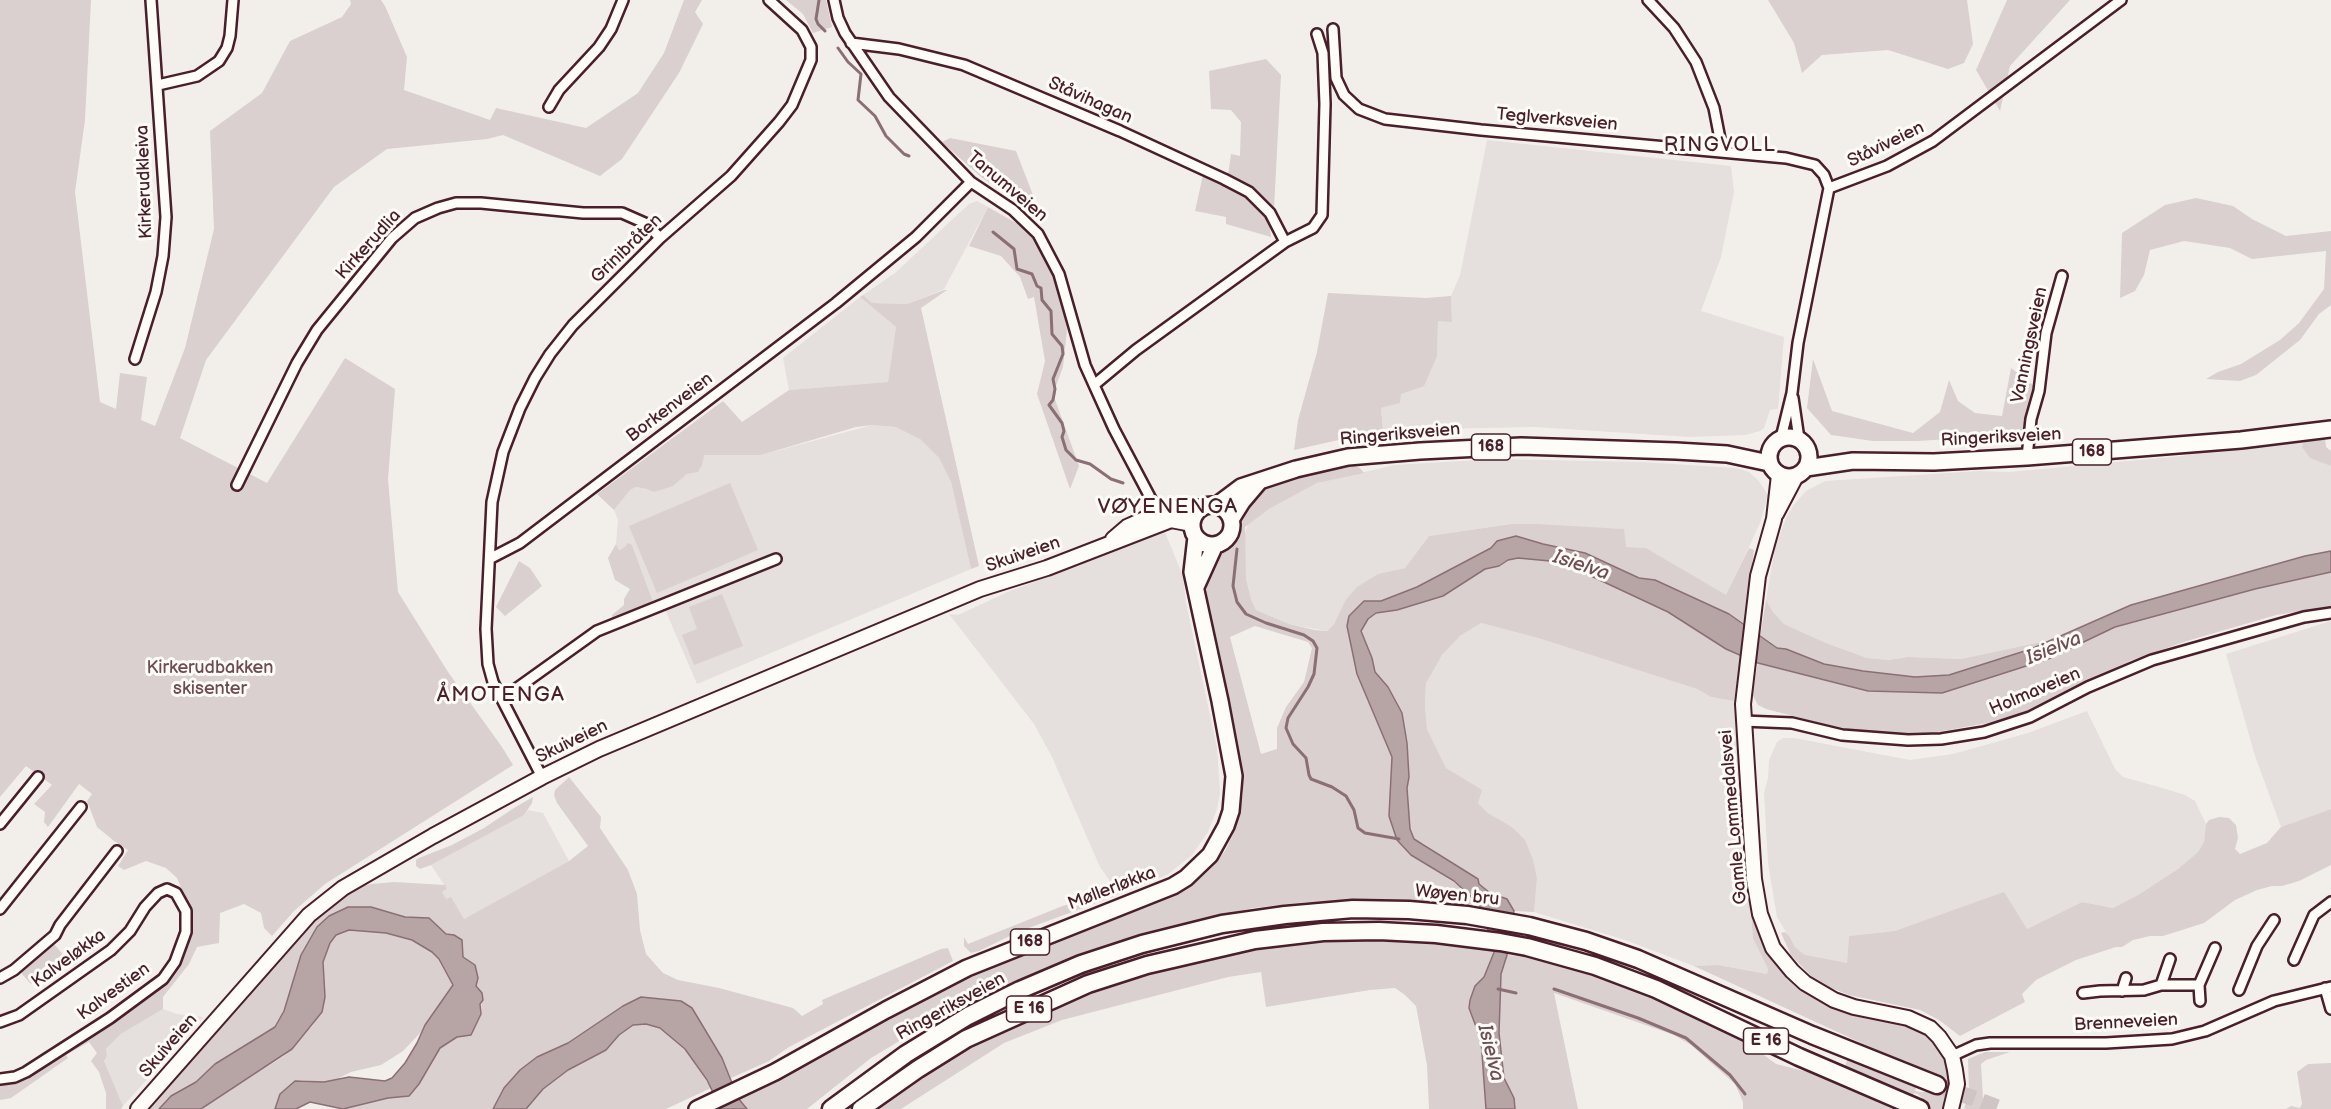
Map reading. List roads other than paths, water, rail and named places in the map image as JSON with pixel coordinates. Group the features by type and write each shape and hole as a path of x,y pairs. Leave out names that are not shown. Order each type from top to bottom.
{"highway":[{"name":"Wøyen bru","path":"1204,928 1319,911 1380,909 1467,915 1529,926 1638,958 1812,1035 1937,1085"},
{"name":"Ringeriksveien","path":"831,1109 906,1054 968,1016 1020,990 1081,964 1204,928"},
{"name":"Ringeriksveien","path":"861,1109 918,1069 966,1040 1028,1010 1097,981 1146,965 1209,949 1290,935 1379,931 1436,934 1527,947 1595,966 1656,989 1799,1057 1920,1109"}],"main road":[{"name":"Ringeriksveien","path":"1801,472 1852,461 1923,462 2027,457 2241,440 2331,429"},
{"name":"168","path":"1776,442 1793,437 1803,445"},
{"name":"Ringeriksveien","path":"1727,454 1776,442"},
{"path":"1774,469 1768,455 1776,442"},
{"name":"Ringeriksveien","path":"1803,445 1852,461"},
{"path":"1801,472 1809,457 1803,445"},
{"name":"Ringeriksveien","path":"1217,505 1241,487 1296,469 1348,458 1420,451 1521,446 1727,454 1774,469"},
{"name":"168","path":"1774,469 1787,477 1801,472"},
{"name":"Gamle Lommedalsvei","path":"1774,469 1774,519"},
{"name":"Gamle Lommedalsvei","path":"1801,472 1774,519 1762,558 1744,690 1743,722 1757,898 1765,930 1773,948 1791,971 1819,993 1854,1007 1902,1016 1920,1023 1939,1037 1952,1056 1957,1084 1951,1109"},
{"path":"1194,531 1204,544 1222,543 1232,532 1232,518 1259,482"},
{"name":"168","path":"1194,531 1196,512 1212,504 1217,505"},
{"path":"1217,505 1226,510 1232,518"},
{"name":"Skuiveien","path":"138,1109 296,928 343,888 542,777 633,734 958,598 1047,568 1110,542 1127,527 1161,518 1178,507 1201,508"},
{"name":"Skuiveien","path":"1161,518 1177,520 1194,531"},
{"name":"Møllerløkka","path":"697,1109 775,1072 967,968 1173,886 1186,878 1210,855 1226,826 1231,811 1234,776 1192,572 1194,531"},
{"path":"1196,587 1215,545"}],"street":[{"name":"Kirkerudkleiva","path":"135,359 156,292 163,256 166,217 151,0"},
{"path":"158,85 197,76 219,61 231,36 233,0"},
{"path":"549,107 559,90 599,46 610,29 623,0"},
{"name":"Grinibråten","path":"491,558 492,502 497,475 511,430 535,378 550,354 573,325 660,238 731,176 792,105 811,60 811,47 808,37 802,30 770,0"},
{"name":"Tanumveien","path":"834,0 838,18 851,44 889,97 971,182 1027,221 1048,251 1059,274 1085,365 1114,429 1161,518"},
{"path":"1648,0 1674,28 1696,62 1714,108 1720,151"},
{"name":"Ståviveien","path":"1829,188 1887,166 1933,141 2121,0"},
{"name":"Teglverksveien","path":"1333,29 1336,78 1344,95 1359,109 1385,119 1481,130 1720,151 1808,162 1815,165 1824,176 1829,188"},
{"path":"1094,385 1136,350 1285,242 1313,228 1322,215 1325,104 1323,53 1317,34"},
{"name":"Ståvihagan","path":"851,44 899,49 964,65 1224,178 1249,192 1261,202 1270,213 1285,242"},
{"name":"Borkenveien","path":"491,558 520,543 836,303 916,237 971,182"},
{"path":"1776,442 1792,393 1798,343 1829,188"},
{"name":"Kirkerudlia","path":"237,485 297,363 317,330 392,238 415,218 456,203 481,203 583,213 622,213 647,224 660,238"},
{"name":"Vanningsveien","path":"2027,457 2031,419 2039,391 2046,333 2062,276"},
{"path":"1792,393 1803,445"},
{"path":"491,558 486,629 488,664 493,682 542,777"},
{"path":"502,699 597,631 776,559"},
{"name":"Holmaveien","path":"1743,722 1792,723 1842,735 1908,740 1941,739 1984,732 2030,717 2088,687 2152,660 2304,617 2331,613"},
{"path":"0,824 38,777"},
{"path":"0,909 81,807"},
{"name":"Kalveløkka","path":"0,978 14,970 55,935 60,925 117,851"},
{"name":"Kalvestien","path":"0,1079 15,1077 26,1072 126,1006 170,971 184,942 186,911 176,893 167,889 158,893 145,907"},
{"path":"2294,960 2314,915 2331,902"},
{"name":"Kalveløkka","path":"0,1022 19,1015 111,950 130,931 145,907"},
{"path":"2239,990 2257,946 2274,921"},
{"name":"Brenneveien","path":"2200,1001 2199,985 2215,948"},
{"name":"Brenneveien","path":"2162,985 2170,959"},
{"name":"Brenneveien","path":"2122,991 2126,978"},
{"name":"Brenneveien","path":"2083,993 2144,990 2162,985 2199,985"},
{"path":"2328,987 2331,1009"},
{"name":"Brenneveien","path":"1952,1056 1976,1045 1990,1043 2106,1043 2172,1039 2205,1031 2274,1001 2328,987"}],"water":[{"name":"Isielva","path":"1516,536 1585,553 1639,578 1655,580 1729,614 1777,648 1786,649 1824,664 1915,677 1949,675 2031,649 2131,605 2305,556 2331,551 2331,572 2255,589 2115,627 2048,659 1942,693 1868,691 1758,663 1726,649 1668,612 1574,568 1550,561 1518,558 1508,560 1499,566 1485,569 1443,596 1397,610 1376,613 1368,619 1361,631 1375,672 1388,687 1402,713 1407,743 1410,829 1414,839 1478,879 1479,884 1490,893 1507,899 1514,911 1507,955 1501,974 1499,1033 1504,1078 1514,1098 1515,1109 1486,1109 1481,1040 1469,1008 1475,986 1484,977 1495,950 1479,904 1454,881 1411,855 1397,840 1389,816 1392,757 1357,674 1347,626 1349,616 1364,601 1381,601 1417,587 1491,548 1497,541"},
{"path":"348,907 371,907 405,917 429,918 446,934 454,935 462,940 463,957 475,965 478,978 476,986 482,993 483,1000 480,1004 481,1014 471,1035 457,1037 440,1048 419,1084 409,1096 388,1098 343,1109 310,1102 296,1109 275,1109 280,1094 295,1081 324,1082 349,1077 385,1081 392,1078 405,1063 425,1025 453,985 439,959 412,940 386,933 349,930 336,935 330,943 323,962 325,997 322,1012 292,1049 201,1109 159,1109 171,1096 196,1082 215,1064 275,1027 284,1011 301,955 317,927 329,916"},
{"path":"641,997 681,1001 692,1008 722,1058 738,1098 747,1109 721,1109 707,1080 685,1049 660,1028 646,1024 633,1025 619,1035 606,1050 568,1070 543,1089 526,1109 493,1109 504,1088 520,1070 537,1057 568,1043 623,1006"}],"waterway":[{"path":"819,0 816,19 825,31"},
{"path":"838,48 861,74 858,100 875,116 886,136 909,156"},
{"path":"993,232 1014,249 1017,269 1032,274 1037,286 1041,288 1042,300 1051,311 1052,334 1062,346 1063,354 1053,379 1055,389 1053,400 1049,405 1062,423 1064,431 1062,437 1066,450 1076,460 1090,464 1111,479 1123,483"},
{"path":"1237,549 1233,586 1237,602 1246,614 1304,635 1313,641 1317,648 1314,674 1288,718 1286,728 1293,744 1306,758 1311,779 1332,787 1346,796 1354,810 1358,828 1365,833 1399,839"},
{"path":"1498,989 1516,993"},
{"path":"1554,989 1638,1018 1686,1038 1730,1075 1745,1094"}],"tunnel":[{"path":"1937,1085 2002,1109"}],"district":[{"name":"RINGVOLL","path":"1720,146"},
{"name":"VØYENENGA","path":"1168,508"},
{"name":"ÅMOTENGA","path":"501,696"}],"park label":[{"name":"Kirkerudbakken skisenter","path":"210,678"}]}
